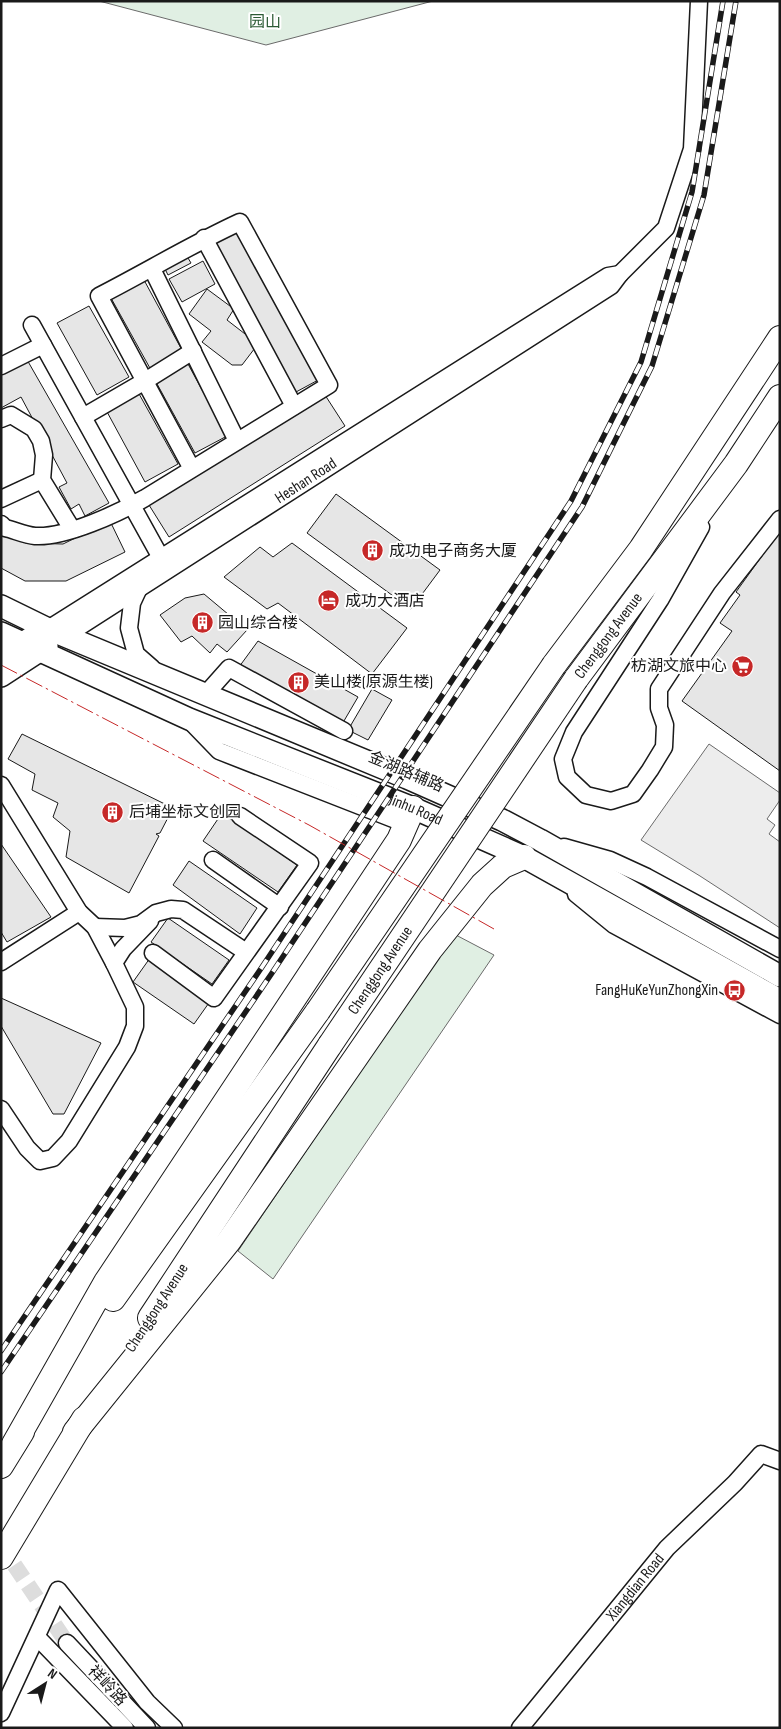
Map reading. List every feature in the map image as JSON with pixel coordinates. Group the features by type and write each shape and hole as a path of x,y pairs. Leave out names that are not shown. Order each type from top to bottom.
{"highway":[{"name":"Chenggong Avenue","path":"1,1466 112,1301 318,1011 554,665 641,549 780,338"},
{"name":"Chenggong Avenue","path":"1,1557 75,1432 330,1045 576,679 736,464 780,397"},
{"path":"14,1444 106,1282 393,848 409,816"},
{"path":"75,1432 230,1241 430,950 482,885 503,866 524,857"}],"main road":[{"name":"Jinhu Road","path":"1,606 56,632 407,778 502,820 780,976"},
{"name":"Heshan Road","path":"1,657 29,647 56,632"},
{"name":"Jinhu Road","path":"1,633 189,719 409,816 524,857 780,1000"},
{"name":"Heshan Road","path":"1,676 29,647"}],"street":[{"path":"613,279 666,228 692,149 698,1"},
{"path":"1,524 5,528 34,536 52,535 72,530 132,506 329,385 240,222 204,238 152,269 99,296 192,469"},
{"path":"204,238 294,406"},
{"path":"152,269 237,441"},
{"name":"Heshan Road","path":"56,632 161,558 613,279"},
{"name":"Heshan Road","path":"56,632 138,588 613,279"},
{"path":"32,325 161,558"},
{"path":"1,366 43,345"},
{"path":"83,417 193,351"},
{"path":"1,420 11,415 34,429 41,441 44,455 42,480 72,530"},
{"path":"736,464 660,600 574,732 562,759 567,777 586,795 611,801 633,794 650,770 664,747 665,726 659,708 659,689 722,594 780,519"},
{"path":"1,499 42,480"},
{"path":"138,588 132,604 129,628 136,654 159,675"},
{"path":"205,695 230,668 344,731"},
{"path":"1,786 79,912 95,927 135,1007 135,1026 128,1047 69,1141 53,1158 40,1161 27,1148 1,1109"},
{"path":"153,953 214,998 310,863 240,816"},
{"path":"540,840 610,860 647,877 780,948"},
{"path":"213,860 280,906"},
{"path":"549,872 614,925 780,1015"},
{"path":"95,927 125,928 140,924 156,913 171,909 183,910 246,952"},
{"path":"1,962 79,912"},
{"path":"114,963 122,950 144,929 156,913"},
{"name":"Xiangdian Road","path":"520,1728 667,1548 735,1483 761,1454 780,1461"},
{"path":"1,1713 58,1590 147,1702 174,1728"},
{"path":"37,1637 125,1728"},
{"name":"祥岭路","path":"67,1644 147,1728"}],"green space":[{"name":"园山","path":"99,1 433,1 266,45"},
{"path":"454,934 494,955 273,1279 238,1251"}],"shaded area":[{"path":"709,744 780,793 780,800 767,819 775,825 769,834 780,842 780,928 641,840"}],"building":[{"path":"238,228 320,379 296,392 214,241"},
{"path":"185,253 191,263 168,275 163,265"},
{"path":"203,261 215,284 182,302 169,279"},
{"path":"144,280 183,352 151,370 111,298"},
{"path":"207,289 234,309 227,320 258,344 242,365 232,365 202,342 211,331 189,314"},
{"path":"89,306 129,377 97,395 57,323"},
{"path":"26,358 109,503 85,516 79,504 71,509 59,487 67,483 21,397 1,408 1,372"},
{"path":"188,364 227,436 195,453 156,382"},
{"path":"138,392 178,464 145,482 106,410"},
{"path":"325,395 345,426 169,537 149,505"},
{"name":"成功电子商务大厦","path":"336,494 440,570 411,609 307,533"},
{"path":"110,521 125,552 66,581 25,581 1,568 1,534 26,543 63,544"},
{"name":"枋湖文旅中心","path":"780,531 780,771 682,701 732,631 720,623 740,595 736,592"},
{"path":"292,543 407,628 372,674 278,603 267,609 224,577 260,547 273,557"},
{"name":"园山综合楼","path":"204,594 247,630 227,652 217,644 210,653 192,636 181,642 160,615 185,598"},
{"name":"美山楼(原源生楼)","path":"258,641 358,697 341,726 239,667"},
{"path":"372,689 392,700 368,740 348,730"},
{"name":"后埔坐标文创园","path":"22,734 173,808 160,833 156,834 159,836 129,893 66,857 70,831 53,817 58,803 32,790 35,774 8,759"},
{"path":"222,813 297,865 278,892 203,841"},
{"path":"1,844 51,917 7,942 1,932"},
{"path":"189,861 257,908 240,934 173,885"},
{"path":"168,918 229,960 212,984 151,942"},
{"path":"150,958 211,1000 194,1024 133,982"},
{"path":"1,998 101,1043 64,1114 53,1114 1,1026"}],"tunnel":[{"path":"1,1545 67,1643"}],"railway":[{"path":"1,1351 262,967 571,501 641,362 692,192 723,1"},
{"path":"1,1372 272,973 582,507 652,366 704,195 736,1"}],"power":[{"path":"1,665 309,825 494,929"}],"place":[{"name":"成功电子商务大厦","path":"373,551"},
{"name":"成功大酒店","path":"329,601"},
{"name":"园山综合楼","path":"202,623"},
{"name":"枋湖文旅中心","path":"743,666"},
{"name":"美山楼(原源生楼)","path":"298,682"},
{"name":"后埔坐标文创园","path":"113,812"},
{"name":"FangHuKeYunZhongXin","path":"734,990"}]}
